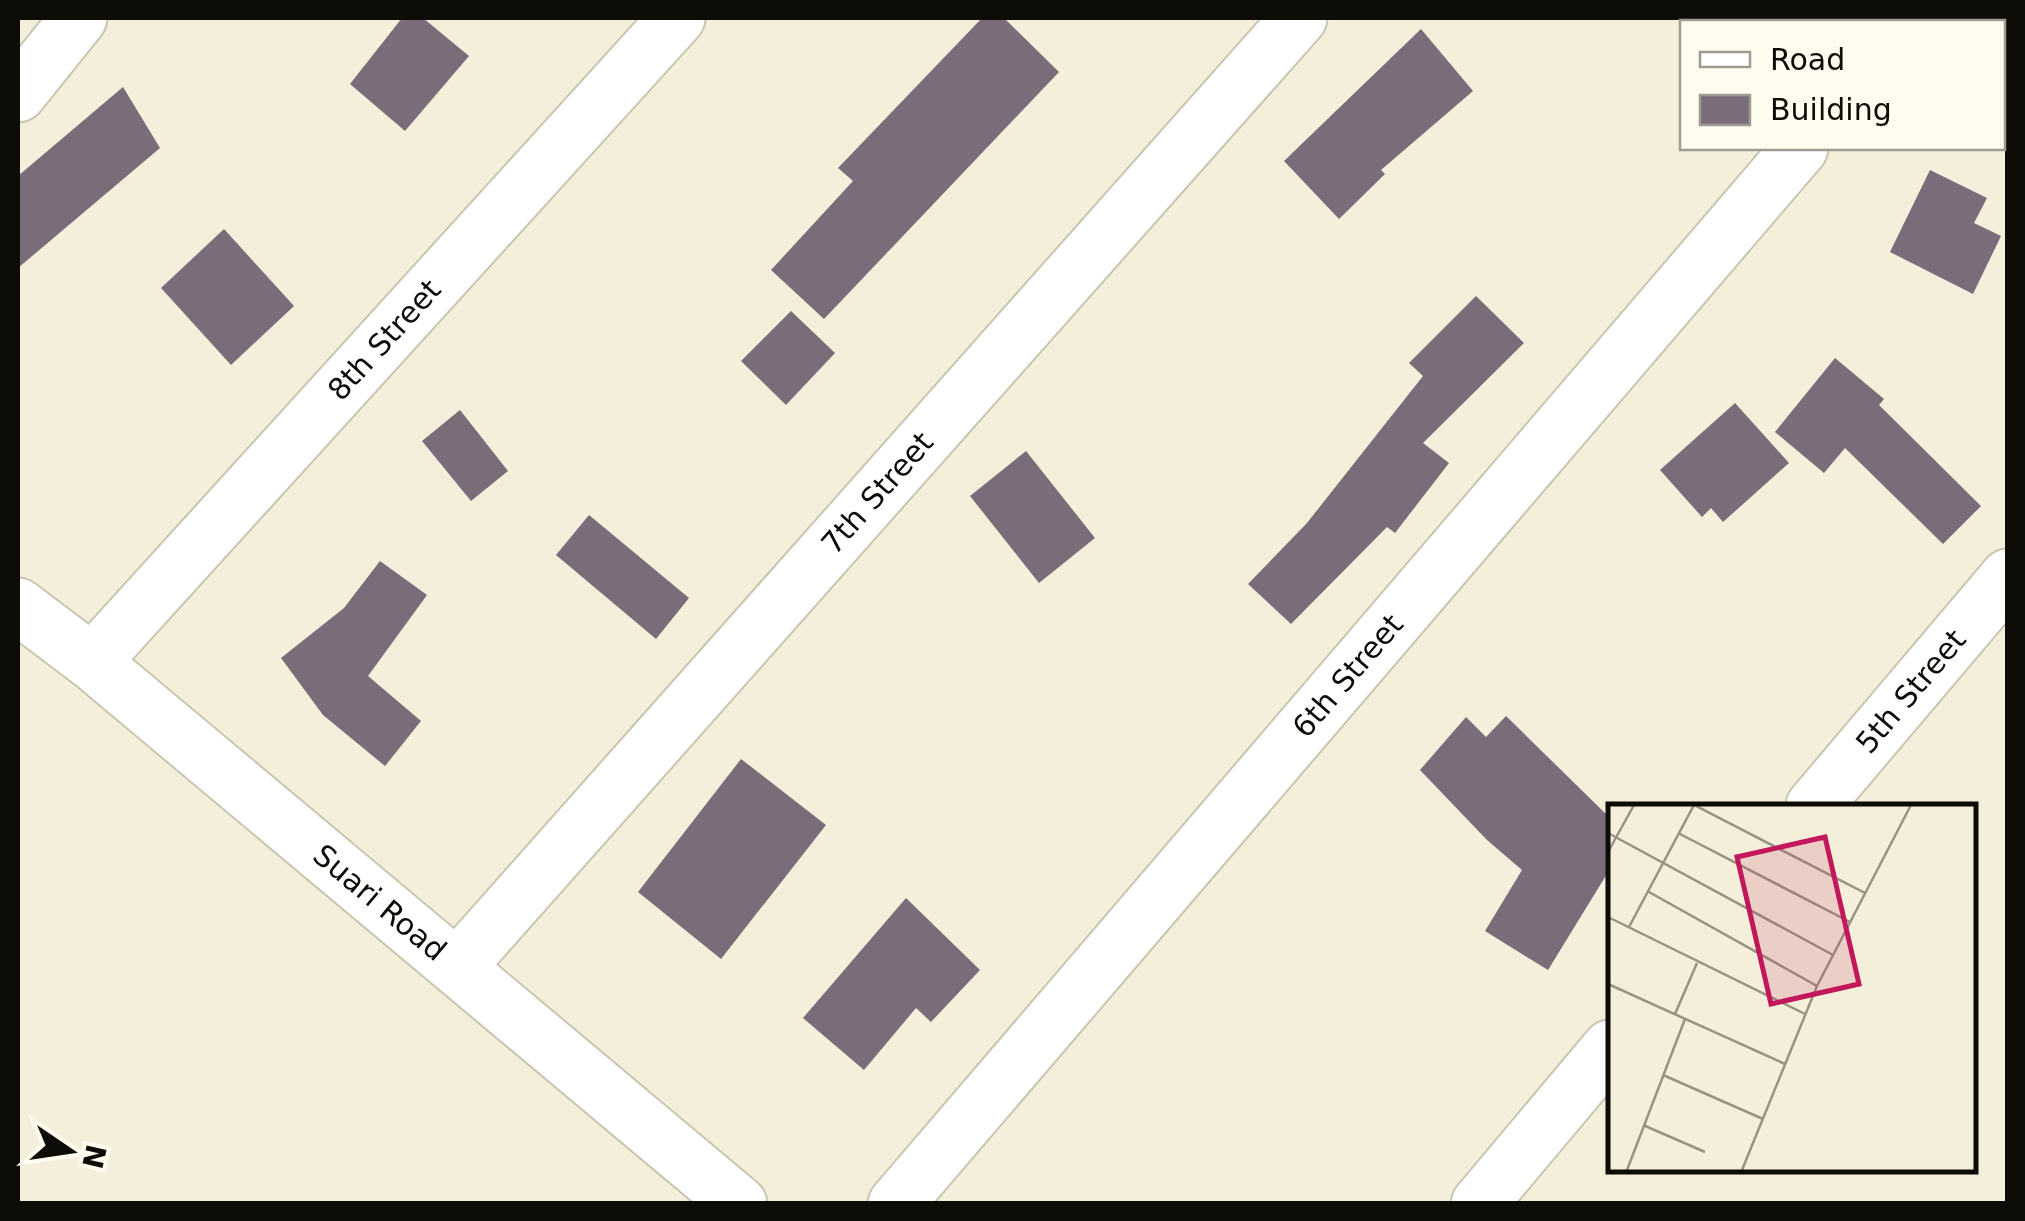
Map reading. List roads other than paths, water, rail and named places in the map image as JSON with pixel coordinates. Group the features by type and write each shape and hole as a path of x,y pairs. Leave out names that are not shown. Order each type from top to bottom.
{"street":[{"path":"18,94 78,18"},
{"name":"8th Street","path":"92,662 677,18"},
{"name":"7th Street","path":"458,966 1298,18"},
{"name":"6th Street","path":"896,1204 1798,150"},
{"name":"5th Street","path":"1816,804 2008,578"},
{"name":"Suari Road","path":"18,606 92,662 738,1204"},
{"path":"1479,1204 1608,1050"}]}
